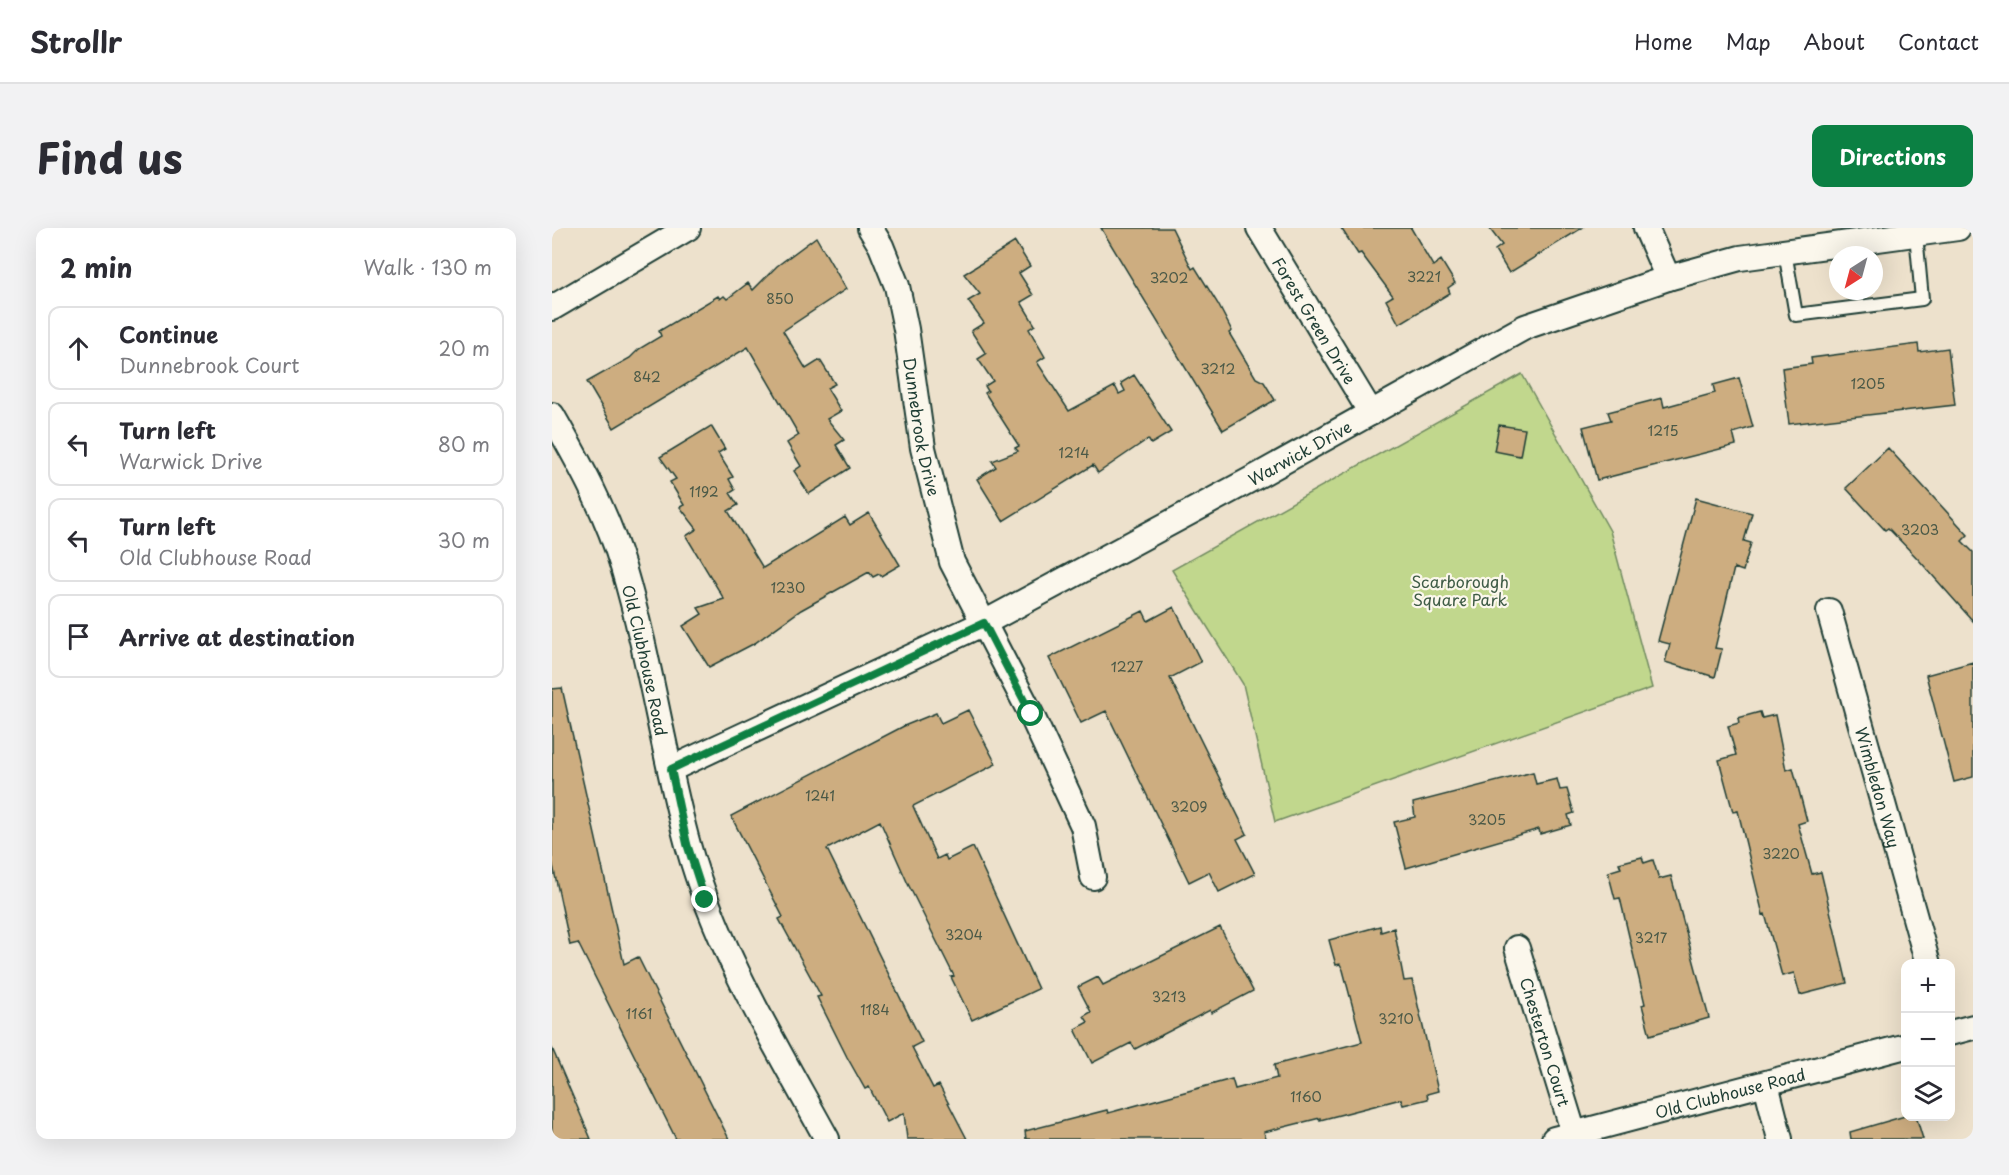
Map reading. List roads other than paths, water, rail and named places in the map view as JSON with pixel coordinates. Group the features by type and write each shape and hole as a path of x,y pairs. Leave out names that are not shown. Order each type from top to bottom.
{"street":[{"path":"552,308 688,228"},
{"name":"Dunnebrook Drive","path":"870,228 881,246 897,286 906,329 923,448 942,530 952,562 1031,714 1083,826 1093,877"},
{"name":"Forest Green Drive","path":"1259,228 1371,413"},
{"path":"1646,228 1668,278"},
{"name":"Warwick Drive","path":"671,769 984,623 1525,327 1668,278 1740,258 1958,228"},
{"name":"Old Clubhouse Road","path":"552,415 601,507 623,567 691,855 705,900 733,967 827,1139"},
{"name":"Wimbledon Way","path":"1829,611 1928,959"},
{"name":"Chesterton Court","path":"1517,948 1564,1136"},
{"path":"1955,1032 1973,1027"},
{"name":"Old Clubhouse Road","path":"1564,1136 1901,1047"},
{"path":"1766,1084 1780,1139"}],"lane":[{"path":"1785,252 1796,315 1922,299 1916,234"}],"park label":[{"name":"Scarborough Square Park","path":"1460,590"}]}
